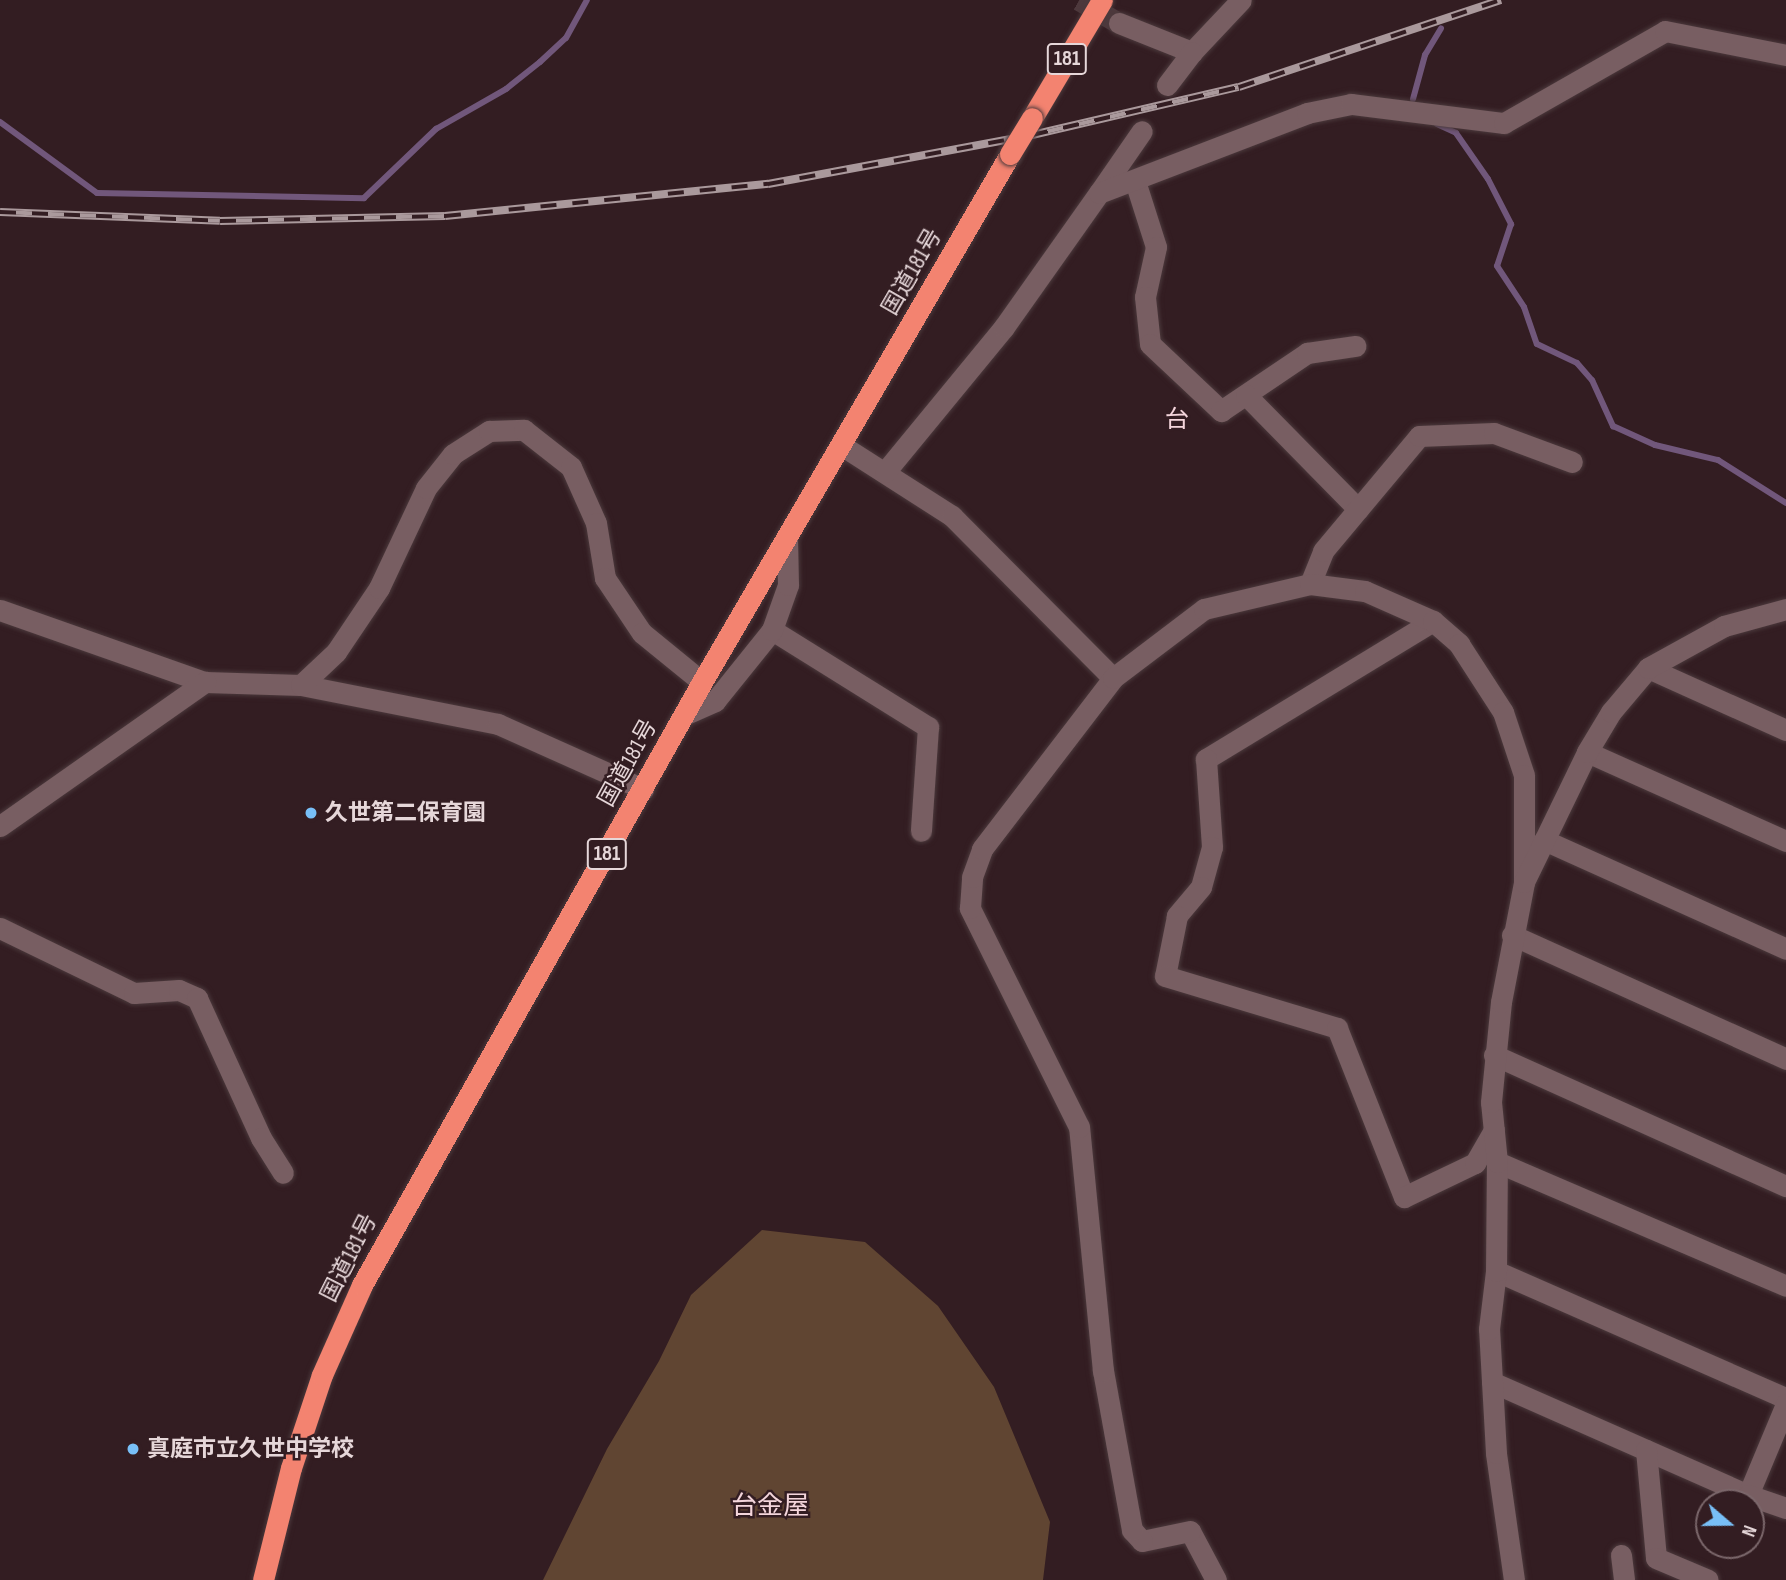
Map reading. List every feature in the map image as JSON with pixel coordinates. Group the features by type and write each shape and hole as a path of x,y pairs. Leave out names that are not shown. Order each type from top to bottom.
{"highway":[{"name":"国道181号","path":"262,1580 291,1468 322,1375 362,1285 702,682 1102,0"}],"street":[{"path":"1167,85 1192,52 1241,0"},
{"path":"1119,23 1192,52"},
{"path":"1099,193 1307,113 1350,104 1503,123 1665,31 1786,55"},
{"path":"885,472 1004,327 1142,131"},
{"path":"1135,181 1156,247 1146,297 1150,344 1222,411 1307,353 1355,346"},
{"path":"1246,395 1358,509"},
{"path":"301,685 336,652 365,609 426,488 453,454 489,431 524,430 571,467 596,523 605,578 642,633 702,682"},
{"path":"1310,584 1323,551 1419,436 1494,433 1572,462"},
{"path":"841,445 952,516 1113,678"},
{"path":"684,715 715,701 772,630 788,585 787,538"},
{"path":"1216,1580 1191,1531 1142,1541 1132,1530 1103,1371 1079,1127 970,908 972,877 982,849 1113,678 1204,609 1310,584 1365,591 1433,621 1459,644 1503,712 1524,775 1524,882"},
{"path":"0,610 205,682 301,685 498,724 643,789"},
{"path":"1514,1580 1496,1453 1489,1329 1496,1271 1494,1055 1512,935 1524,882 1587,752 1611,712 1648,668 1724,626 1786,610"},
{"path":"1433,621 1206,759 1212,847 1201,887 1177,916 1165,976 1337,1028 1404,1197 1475,1163 1494,1130"},
{"path":"772,630 928,727 921,831"},
{"path":"1648,668 1786,730"},
{"path":"0,826 205,682"},
{"path":"1587,752 1786,841"},
{"path":"1544,840 1786,949"},
{"path":"0,928 134,993 179,990 197,998 261,1139 283,1173"},
{"path":"1512,935 1786,1059"},
{"path":"1494,1055 1786,1185"},
{"path":"1497,1161 1786,1286"},
{"path":"1496,1271 1786,1398"},
{"path":"1492,1382 1734,1489"},
{"path":"1751,1489 1786,1404"},
{"path":"1646,1450 1656,1558 1708,1580"},
{"path":"1765,1501 1786,1508"},
{"path":"1621,1555 1623,1580"}],"shaded area":[{"path":"762,1230 865,1242 938,1306 994,1387 1050,1522 1043,1580 543,1580 607,1449 659,1361 691,1295"}],"waterway":[{"path":"0,122 97,193 364,198 436,129 506,89 540,62 566,38 587,0"},
{"path":"1413,99 1425,55 1441,28"},
{"path":"1437,124 1456,133 1488,179 1511,224 1497,266 1524,307 1537,344 1577,363 1592,380 1613,426 1655,445 1718,460 1786,503"}],"tunnel":[{"path":"1079,0 1119,23"}],"railway":[{"path":"0,212 220,221 445,216 768,184 1032,135 1239,87 1501,0"}],"place":[{"name":"久世第二保育園","path":"311,813"},
{"name":"真庭市立久世中学校","path":"133,1449"}],"district":[{"name":"台","path":"1177,420"},
{"name":"台金屋","path":"770,1507"}]}
